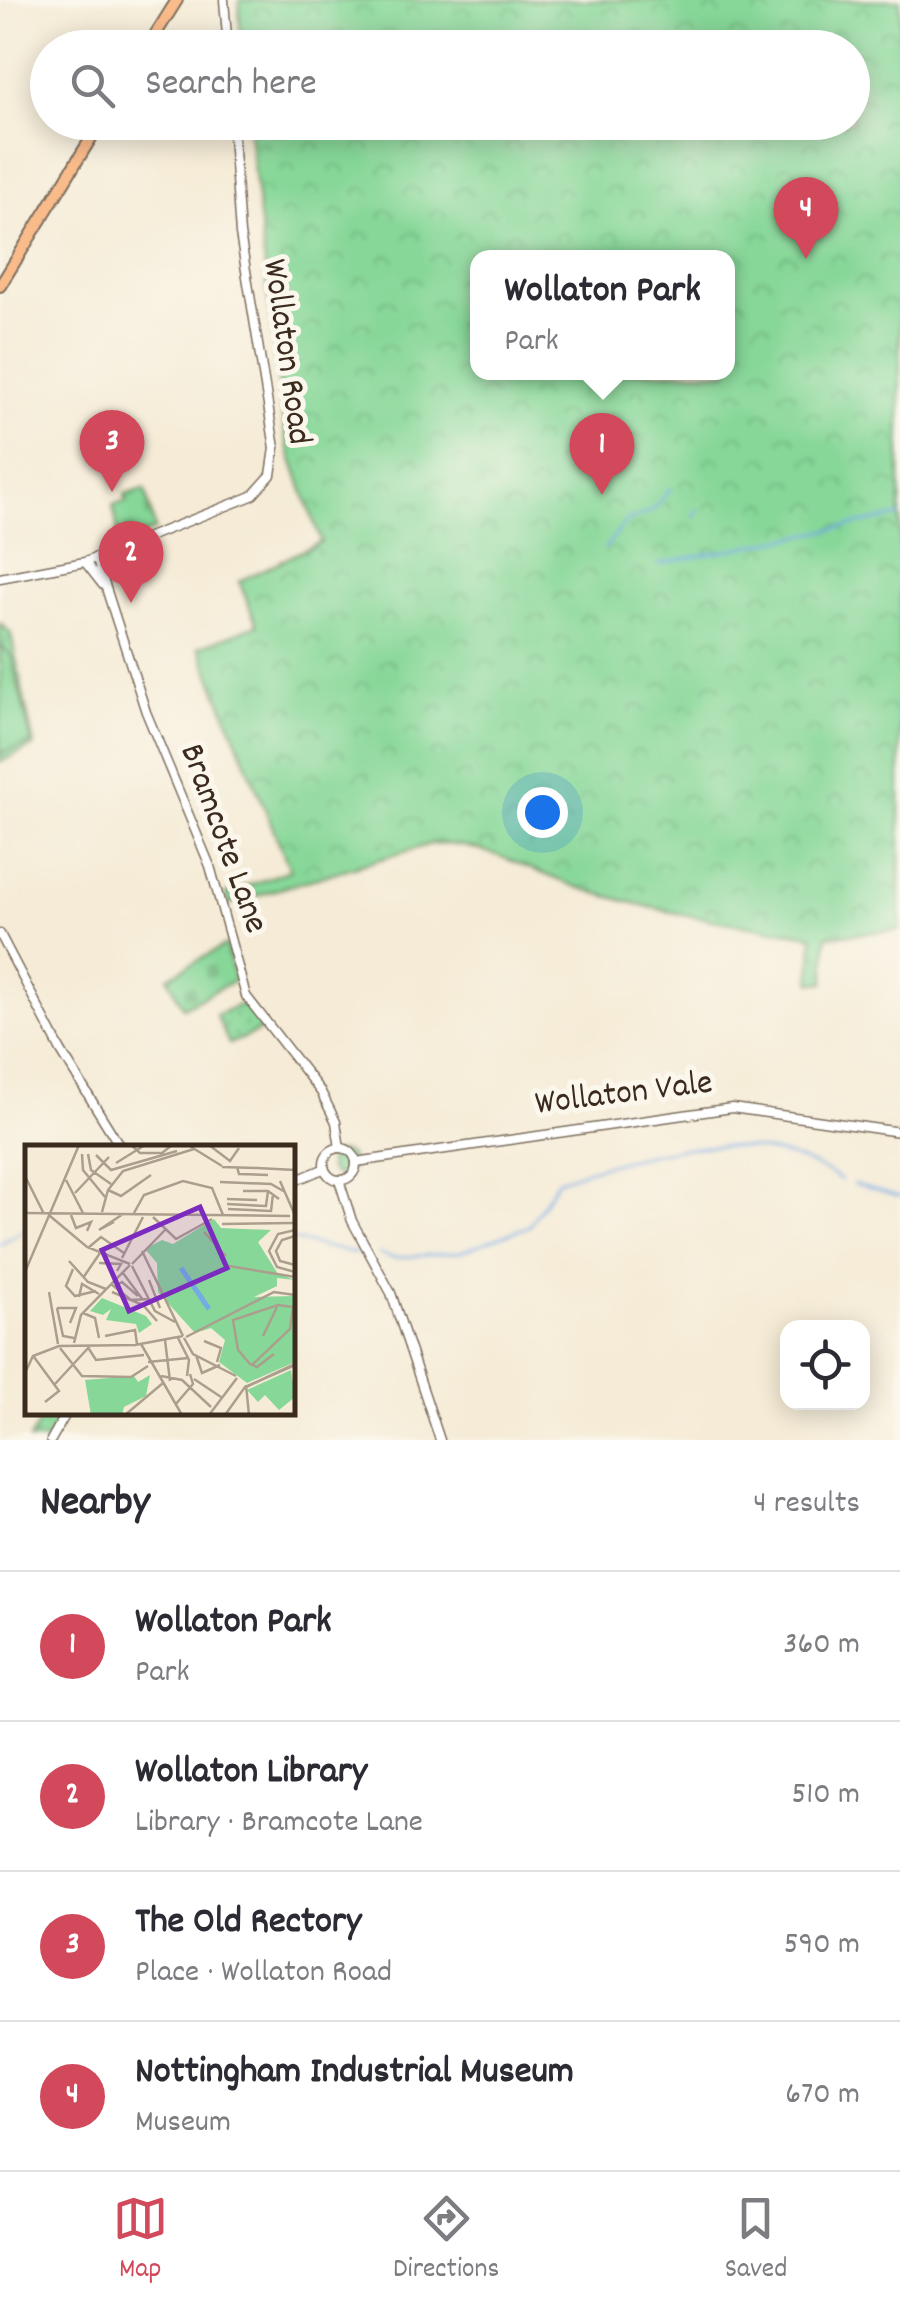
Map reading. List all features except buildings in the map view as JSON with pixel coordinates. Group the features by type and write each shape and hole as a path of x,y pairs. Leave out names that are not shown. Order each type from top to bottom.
{"main road":[{"path":"158,30 177,0"},
{"path":"0,286 90,140"}],"street":[{"path":"224,0 226,30"},
{"name":"Wollaton Road","path":"0,578 85,562 252,496 265,486 274,466 274,439 240,234 233,140"},
{"name":"Bramcote Lane","path":"96,557 146,712 210,866 246,996 322,1092 335,1118 340,1148"},
{"name":"Bramcote Lane","path":"85,562 104,586"},
{"path":"0,934 54,1038 119,1145"},
{"name":"Wollaton Vale","path":"356,1162 732,1108 900,1132"},
{"path":"295,1181 323,1169 328,1156 340,1148 350,1151 356,1162 351,1174 339,1180"},
{"path":"323,1169 339,1180 356,1230 391,1293 440,1440"},
{"path":"50,1440 65,1415"}],"green space":[{"path":"239,0 900,0 900,930 827,936 825,983 811,982 813,935 635,904 577,887 487,852 450,844 431,844 229,904 226,894 290,870 199,647 257,625 239,581 321,542 288,448 250,140 870,140 870,30 240,30"},
{"path":"145,489 155,530 120,543 113,505 126,502 125,494"},
{"path":"0,623 11,634 34,746 0,762"},
{"path":"0,645 11,655 32,743 0,753"},
{"path":"226,945 235,980 183,1007 168,977"},
{"path":"244,1003 261,1025 259,1031 229,1044 216,1015"},
{"path":"340,1152 352,1164 340,1176 328,1164"},
{"path":"44,1415 61,1415 46,1440 29,1440"}],"waterway":[{"path":"608,544 605,548 627,521 652,511 671,488"},
{"path":"694,517 698,509"},
{"path":"658,564 900,516"},
{"path":"379,1254 394,1258 460,1252 529,1226 558,1180 664,1151 737,1147 772,1152 807,1162 841,1180"},
{"path":"853,1184 900,1197"},
{"path":"0,1244 25,1230"},
{"path":"295,1241 359,1254"}],"place":[{"name":"Nottingham Industrial Museum","path":"806,259"},
{"name":"The Old Rectory","path":"112,492"},
{"name":"Wollaton Park","path":"602,495"},
{"name":"Wollaton Library","path":"131,603"}]}
